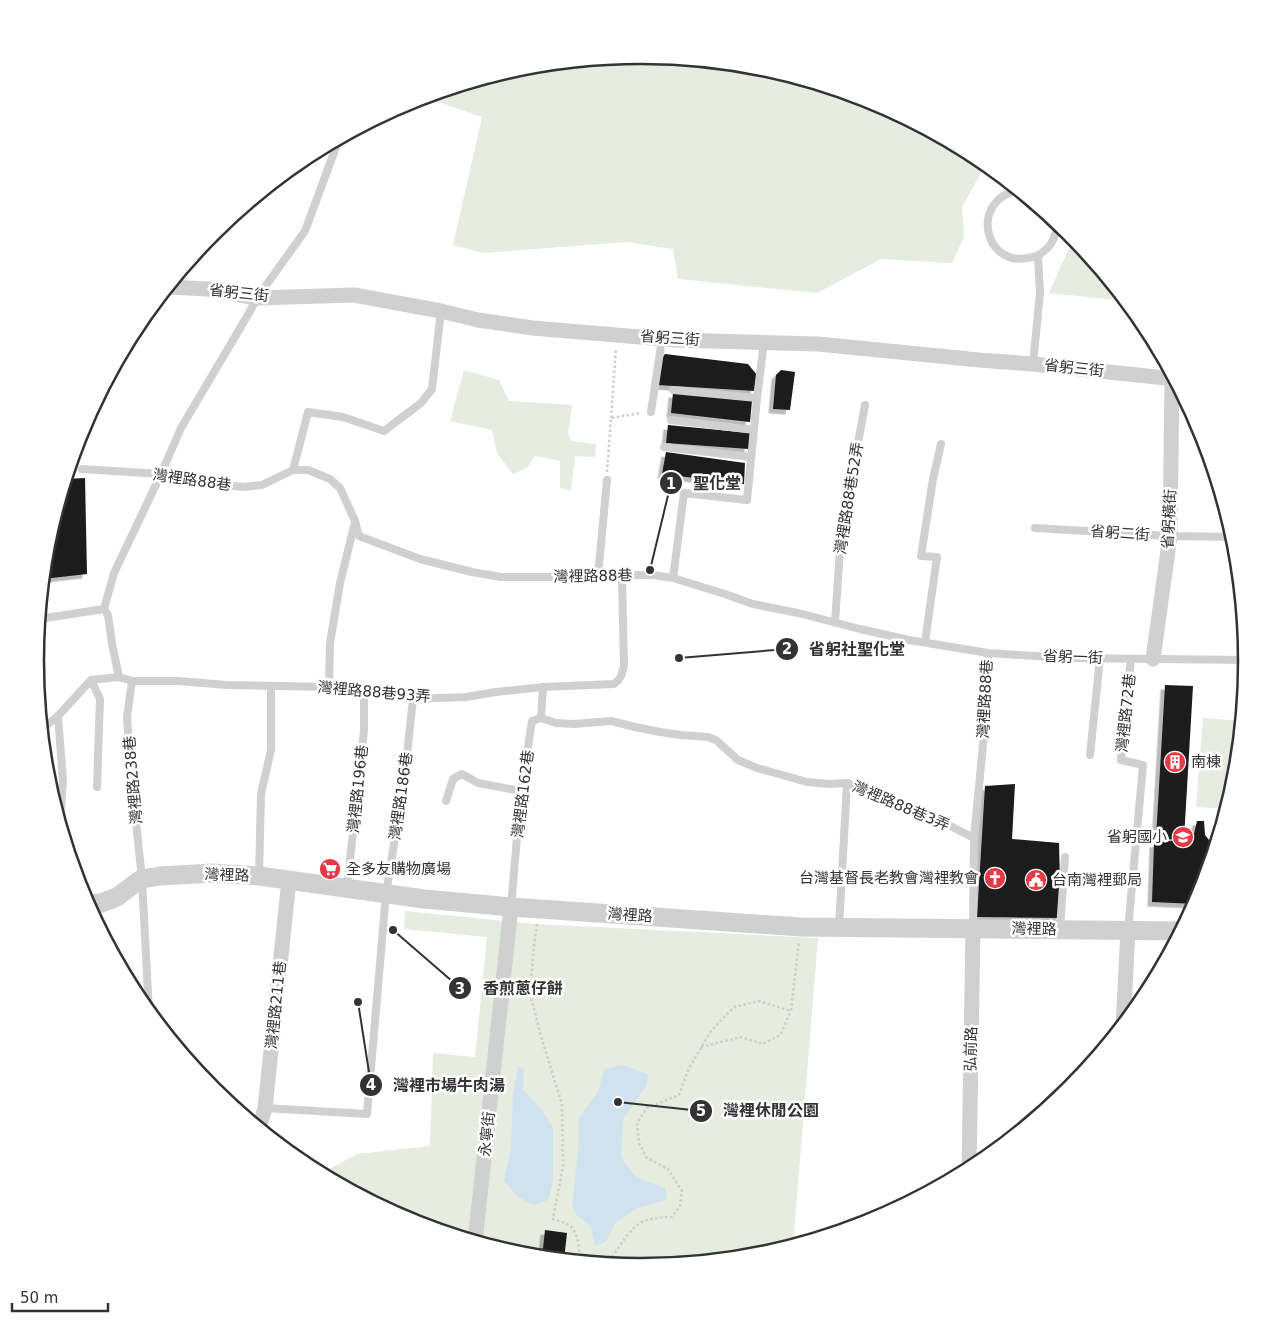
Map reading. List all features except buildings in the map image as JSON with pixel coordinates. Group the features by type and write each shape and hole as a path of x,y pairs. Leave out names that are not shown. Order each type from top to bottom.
{"street":[{"name":"省躬三街","path":"176,287 208,289 257,298 354,295 441,311 478,320 533,328 662,339 818,344 1168,378"},
{"name":"省躬橫街","path":"1153,659 1170,536 1174,389"},
{"name":"灣裡路","path":"95,903 118,897 142,879 212,873 258,876 424,899 511,908 801,927 1175,931"},
{"name":"灣裡路211巷","path":"261,1122 265,1108 289,880"},
{"name":"永寧街","path":"476,1236 511,908"},
{"name":"弘前路","path":"969,1162 973,928"},
{"path":"1125,1014 1128,930"}],"lane":[{"path":"119,677 108,615 104,609 114,573 181,428 257,298 305,231 336,148"},
{"path":"1011,192 996,201 989,214 987,229 992,244 1003,255 1017,260 1038,256 1049,248 1056,232"},
{"path":"1033,364 1040,294 1038,256"},
{"path":"293,470 308,412 343,417 384,431 420,404 432,389 441,311"},
{"path":"652,412 662,339"},
{"path":"672,578 684,493 747,500 764,342"},
{"path":"673,390 757,398"},
{"name":"灣裡路88巷52弄","path":"835,622 841,535 865,405"},
{"path":"671,420 754,430"},
{"path":"926,642 937,558 921,556 933,479 941,444"},
{"path":"664,447 751,457"},
{"name":"灣裡路88巷","path":"82,469 161,474 244,487 262,486 293,470 308,470 330,479 340,488 355,520 359,536 420,559 472,572 500,576 653,576 672,578 753,604 890,636 988,653 986,714 974,838 973,928"},
{"path":"598,576 607,480"},
{"path":"330,687 330,643 340,584 355,520"},
{"name":"省躬二街","path":"1036,528 1170,536 1226,536"},
{"name":"灣裡路88巷93弄","path":"91,680 119,677 132,681 330,687 413,699 466,697 543,687 614,684 622,675 624,666 622,576"},
{"path":"45,618 104,609"},
{"name":"省躬一街","path":"988,653 1066,658 1239,660"},
{"path":"1090,755 1100,658"},
{"name":"灣裡路72巷","path":"1128,930 1143,765 1121,760 1131,659"},
{"path":"47,725 58,716 91,680 100,699 97,787"},
{"name":"灣裡路238巷","path":"132,681 127,717 142,879 148,999"},
{"path":"258,876 261,794 271,750 271,686"},
{"name":"灣裡路162巷","path":"511,908 521,792 532,721 541,718 543,687"},
{"name":"灣裡路196巷","path":"347,888 364,730 364,691"},
{"name":"灣裡路186巷","path":"265,1108 367,1114 386,894 404,782 413,699"},
{"path":"58,716 63,780 61,805"},
{"name":"灣裡路88巷3弄","path":"541,718 556,723 574,724 610,721 667,733 708,737 716,740 738,760 757,768 807,782 847,783 917,809 974,838"},
{"path":"446,801 453,779 462,774 478,783 521,792"},
{"path":"840,927 847,783"},
{"path":"1060,929 1065,857"}],"path":[{"path":"607,480 617,334"},
{"path":"611,418 652,412"},
{"path":"539,909 530,993 562,1104 563,1166 553,1219 570,1226 576,1235 579,1256"},
{"path":"701,1047 740,1037 763,1044 780,1035 791,1010 801,927"},
{"path":"611,1258 627,1236 642,1222 656,1218 672,1217 680,1206 682,1190 668,1169 647,1158 639,1143 637,1123 647,1108 679,1095 689,1068 710,1031 734,1007 759,1001 791,1010"}],"shaded area":[{"path":"642,64 720,69 758,75 834,95 906,125 982,170 962,207 964,237 952,263 881,259 817,293 678,279 673,249 627,242 483,253 453,245 482,117 434,101 487,84 563,69 602,65"},
{"path":"1070,245 1091,267 1118,300 1049,293"},
{"path":"464,370 499,380 509,401 572,405 568,433 571,441 596,444 595,457 575,456 571,491 560,488 560,461 535,456 527,468 513,474 497,453 492,430 450,421"},
{"path":"1203,718 1236,721 1228,778 1221,809 1196,807"},
{"path":"405,911 535,924 818,938 794,1240 758,1248 681,1258 602,1258 563,1254 525,1248 449,1228 377,1198 328,1170 357,1154 430,1146 433,1053 475,1057 487,937 404,929"}],"water":[{"path":"622,1065 648,1074 646,1086 623,1119 621,1157 634,1175 665,1188 667,1200 637,1208 615,1223 606,1242 595,1246 591,1226 577,1216 572,1205 578,1152 579,1118 598,1092 604,1069"},
{"path":"518,1066 524,1069 523,1090 542,1110 553,1128 553,1181 548,1200 534,1205 518,1197 504,1181 511,1147 513,1096"}],"place":[{"name":"聖化堂","path":"650,570"},
{"name":"省躬社聖化堂","path":"679,658"},
{"name":"南棟","path":"1175,762"},
{"name":"省躬國小","path":"1183,837"},
{"name":"全多友購物廣場","path":"330,869"},
{"name":"台灣基督長老教會灣裡教會","path":"995,878"},
{"name":"台南灣裡郵局","path":"1036,880"},
{"name":"香煎蔥仔餅","path":"393,930"},
{"name":"灣裡市場牛肉湯","path":"358,1002"},
{"name":"灣裡休閒公園","path":"618,1102"}]}
